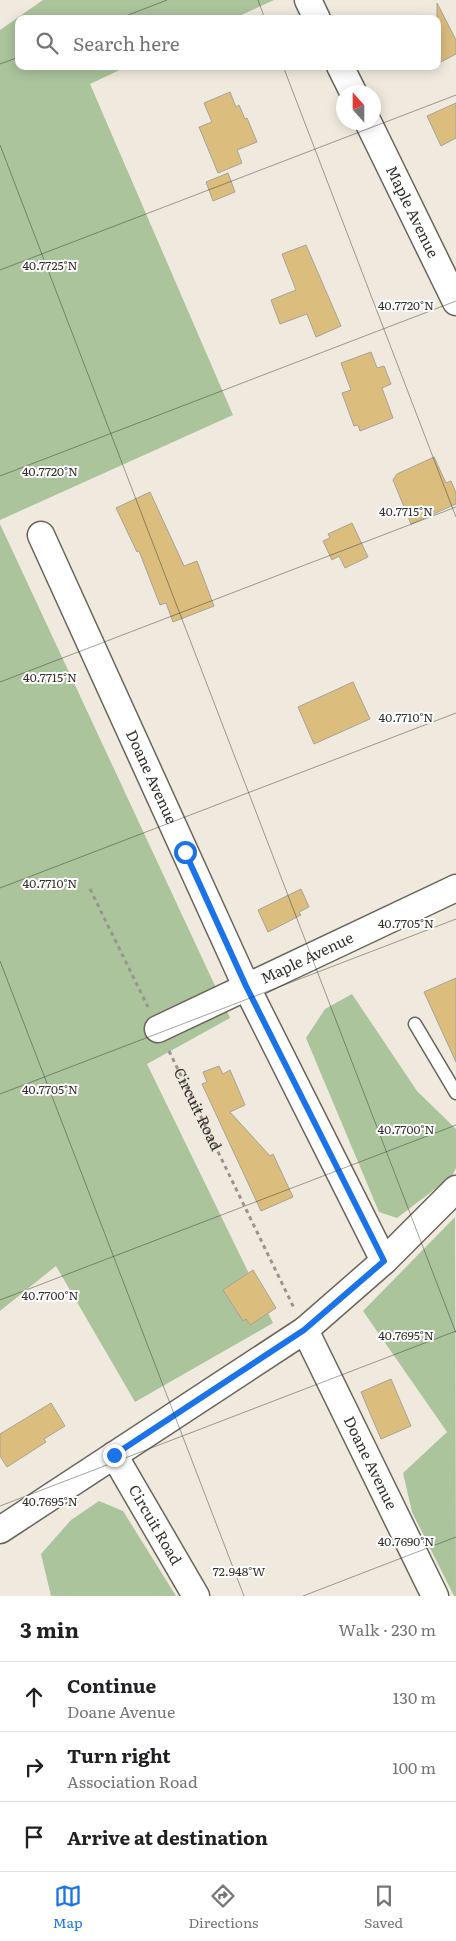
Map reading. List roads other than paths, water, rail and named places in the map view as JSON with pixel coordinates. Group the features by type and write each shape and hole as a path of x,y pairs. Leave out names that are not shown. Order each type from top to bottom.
{"street":[{"path":"308,0 315,15"},
{"path":"342,70 350,85"},
{"name":"Maple Avenue","path":"372,130 456,302"},
{"name":"Doane Avenue","path":"41,535 246,986 384,1261"},
{"name":"Maple Avenue","path":"158,1029 456,888"},
{"path":"0,1530 304,1330 384,1261 456,1189"},
{"name":"Doane Avenue","path":"304,1330 435,1596"},
{"name":"Circuit Road","path":"114,1455 196,1596"}],"lane":[{"path":"414,1024 456,1093"}]}
